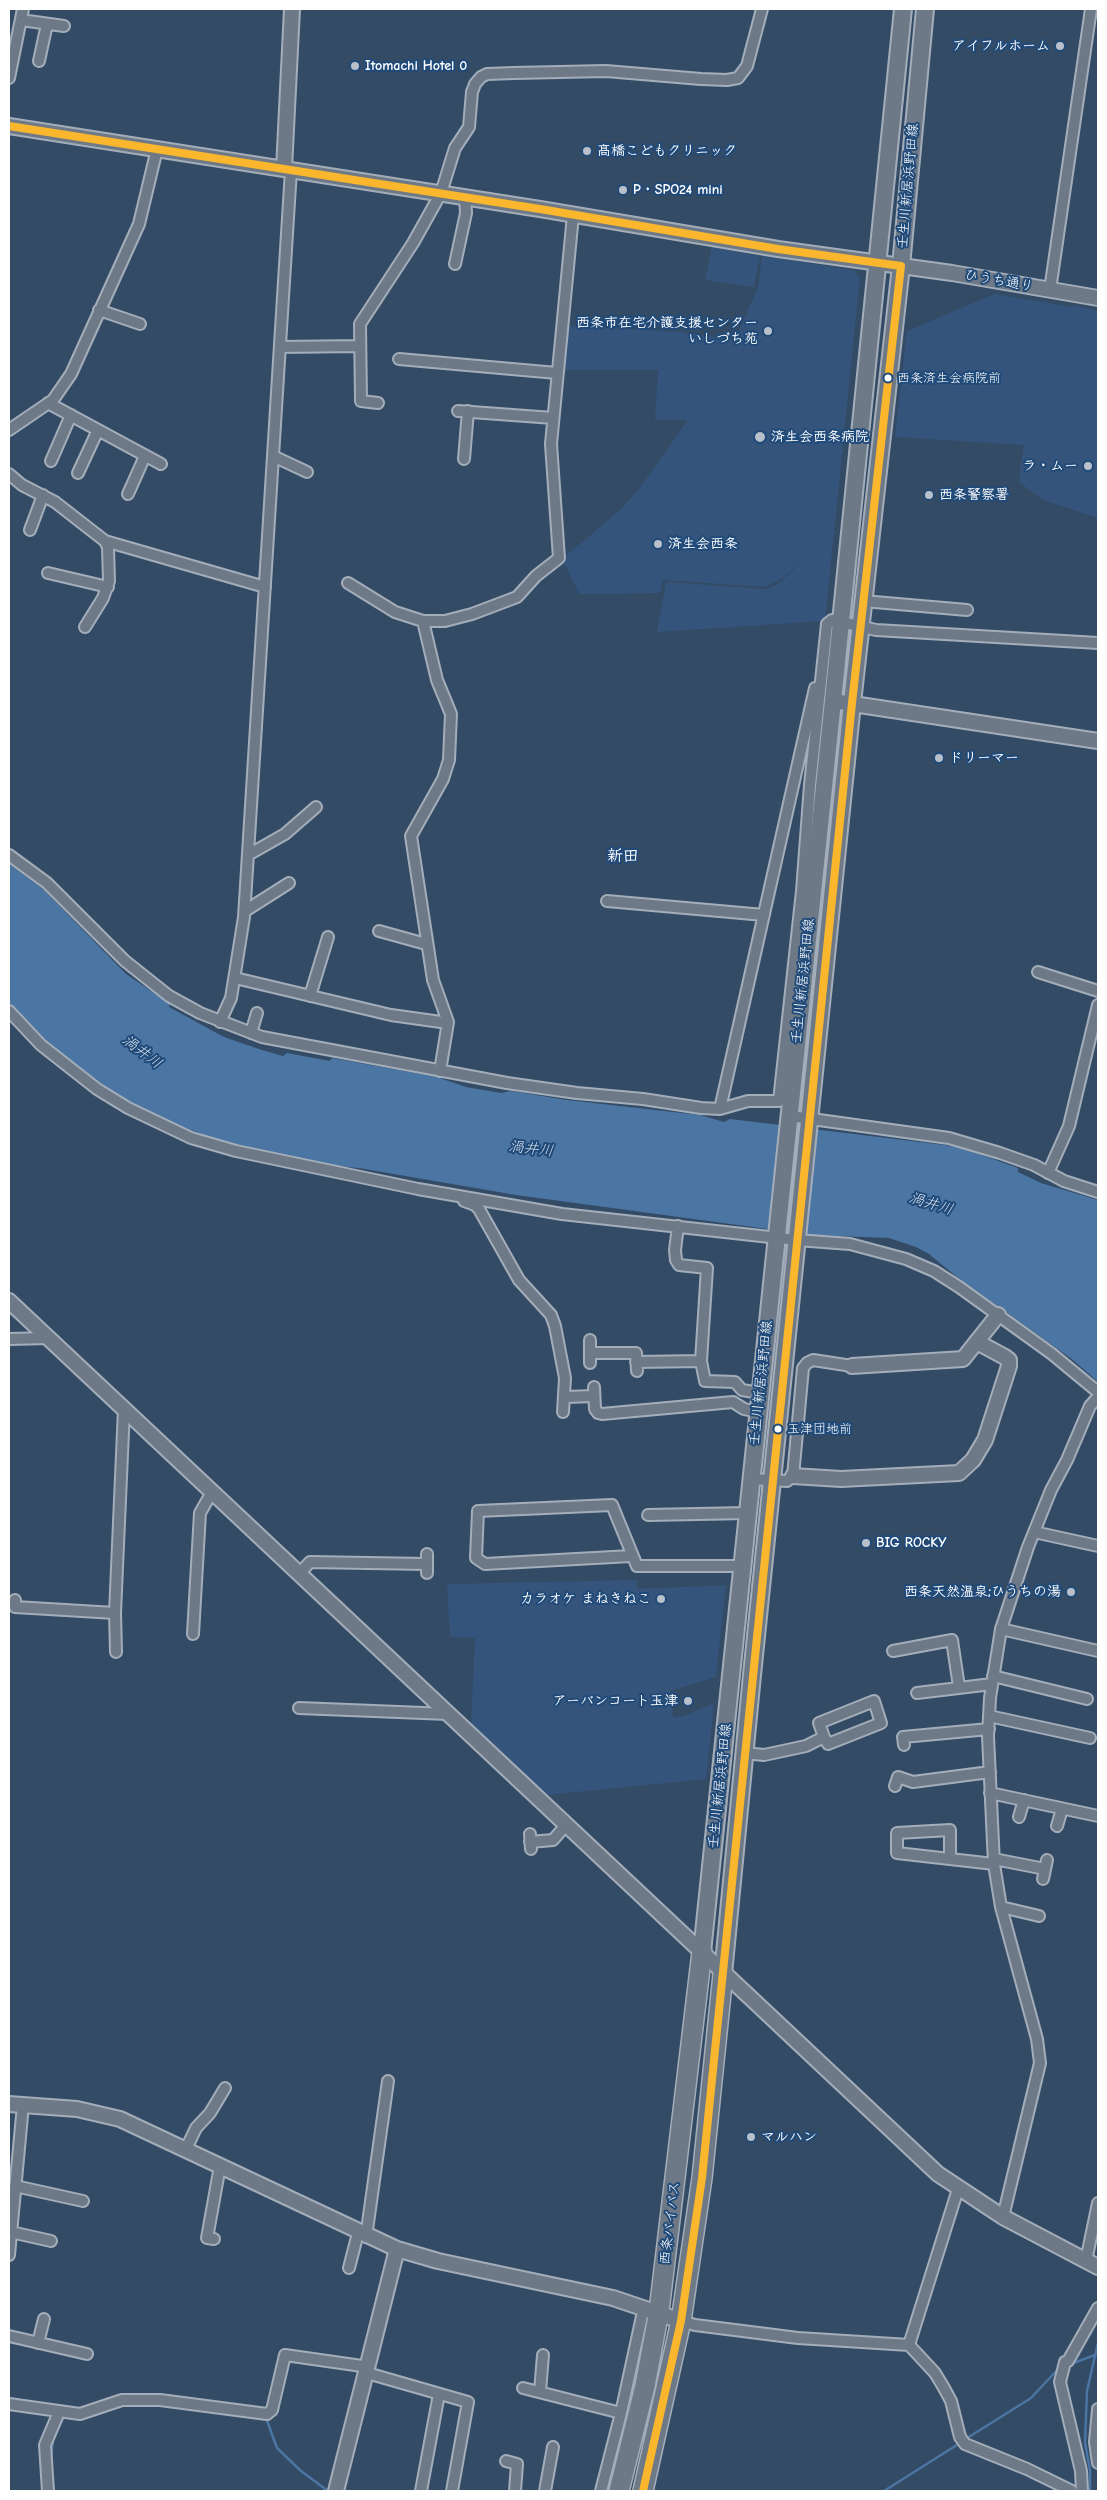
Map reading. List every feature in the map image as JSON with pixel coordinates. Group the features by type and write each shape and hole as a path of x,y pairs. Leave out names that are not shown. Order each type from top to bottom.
{"highway":[{"name":"西条バイパス","path":"619,2491 645,2386 651,2309 702,1952"},
{"name":"西条バイパス","path":"644,2491 681,2320 702,2178 723,1974"}],"main road":[{"name":"壬生川新居浜野田線","path":"702,1952 833,701 903,9"},
{"name":"壬生川新居浜野田線","path":"723,1974 860,626 901,266 925,9"}],"street":[{"path":"9,78 23,9"},
{"path":"220,1022 231,998 245,911 280,348 292,9"},
{"path":"378,403 361,401 359,331 364,316 412,244 441,193 456,148 464,132 469,127 474,84 487,74 514,73 606,71 701,79 727,80 738,78 747,66 762,9"},
{"path":"1050,290 1092,9"},
{"path":"21,20 64,26"},
{"path":"39,61 47,24"},
{"name":"ひうち通り","path":"9,126 441,193 778,250 877,262 1098,298"},
{"path":"9,430 53,400 71,374 139,224 157,149"},
{"path":"455,264 466,213 465,197"},
{"path":"348,583 395,612 423,622 459,618 518,596 536,576 559,558 551,444 573,215"},
{"path":"99,310 140,324"},
{"path":"280,348 360,346"},
{"path":"399,360 557,373"},
{"path":"48,403 161,464"},
{"path":"464,459 463,411 553,418"},
{"path":"51,461 71,415"},
{"path":"78,473 98,430"},
{"path":"128,494 145,456"},
{"path":"273,456 307,472"},
{"path":"9,474 22,485 60,506 105,541 265,587"},
{"path":"30,530 43,495"},
{"path":"84,627 108,587 110,573 108,547 105,541"},
{"path":"48,573 108,587"},
{"path":"863,601 967,610"},
{"path":"9,855 46,883 89,922 109,946 149,981 175,999 220,1022 251,1033 305,1046 440,1071 577,1093 720,1108 748,1101 779,1100 802,891 810,785 827,624 832,620 876,630 1098,643"},
{"path":"423,622 437,680 451,714 449,760 444,779 411,836 432,980 448,1023 440,1071"},
{"path":"720,1108 818,673 823,665"},
{"path":"833,701 1098,741"},
{"path":"248,855 285,834 316,807"},
{"path":"245,911 289,883"},
{"path":"607,901 764,915"},
{"path":"379,931 426,944"},
{"path":"310,996 328,937"},
{"path":"1038,972 1098,991"},
{"path":"235,978 390,1015 448,1023"},
{"path":"1048,1173 1068,1126 1098,1005"},
{"path":"9,1011 41,1045 97,1089 128,1108 176,1132 260,1157 452,1195 562,1214 850,1244 906,1259 934,1271 998,1315 1098,1392"},
{"path":"251,1033 258,1013"},
{"path":"789,1118 949,1138 1034,1165 1064,1181 1098,1192"},
{"path":"452,1195 455,1199 475,1205 480,1210 519,1280 551,1315 556,1326 565,1378 566,1397 563,1412"},
{"path":"678,1226 674,1250 679,1266 707,1268 701,1361 705,1380 735,1382 742,1390 760,1392"},
{"path":"9,1301 938,2174 1003,2217 1092,2264 1098,2203"},
{"path":"793,1476 803,1368 813,1360 852,1366 964,1359 998,1315"},
{"path":"9,1339 49,1338"},
{"path":"590,1340 590,1358 636,1353 637,1366 701,1361"},
{"path":"751,1479 772,1482 787,1481 793,1476 841,1479 950,1475 959,1473 966,1468 986,1440 1009,1366 1009,1360 1006,1357 977,1342"},
{"path":"566,1397 594,1391 595,1409 602,1414 733,1402 744,1409 758,1412"},
{"path":"1003,2217 1040,2063 1037,2039 1001,1907 994,1861 989,1729 993,1680 1001,1629 1034,1532 1090,1406 1098,1397"},
{"path":"116,1652 115,1613 124,1408"},
{"path":"192,1634 200,1513 212,1492"},
{"path":"631,1556 485,1564 476,1558 478,1511 612,1505 631,1556 637,1566 742,1566"},
{"path":"648,1515 747,1513"},
{"path":"1034,1532 1098,1546"},
{"path":"298,1574 310,1562 427,1564"},
{"path":"15,1600 15,1607 115,1613"},
{"path":"1001,1629 1098,1651"},
{"path":"893,1651 952,1640 959,1687"},
{"path":"917,1693 993,1680 1087,1699"},
{"path":"874,1701 881,1723 828,1744 824,1737 819,1723 874,1701"},
{"path":"299,1708 448,1714"},
{"path":"990,1716 1090,1738"},
{"path":"904,1744 903,1737 989,1729"},
{"path":"744,1753 764,1755 806,1746 824,1737"},
{"path":"895,1786 898,1777 913,1782 990,1772"},
{"path":"990,1793 1098,1816"},
{"path":"1019,1817 1024,1800"},
{"path":"1057,1826 1062,1808"},
{"path":"530,1842 553,1840 566,1825"},
{"path":"950,1860 950,1830 897,1833 897,1853 950,1860 994,1861 1045,1869"},
{"path":"1001,1907 1039,1916"},
{"path":"349,2268 362,2235 388,2081"},
{"path":"186,2149 196,2128 210,2113 225,2088"},
{"path":"9,2255 15,2186 16,2105 97,2112 140,2127 362,2235 397,2250 651,2309 694,2326 798,2338 909,2345 935,2373 944,2388 951,2401 960,2437 965,2444 1028,2469 1072,2491"},
{"path":"214,2239 207,2238 220,2166"},
{"path":"15,2186 83,2201"},
{"path":"909,2345 958,2189"},
{"path":"11,2232 51,2241"},
{"path":"336,2490 397,2250"},
{"path":"1082,2491 1081,2471 1060,2382 1064,2362 1068,2361 1098,2308"},
{"path":"600,2491 651,2309"},
{"path":"38,2343 44,2319"},
{"path":"9,2336 87,2354"},
{"path":"9,2404 80,2414 116,2401 160,2400 267,2414 272,2410 285,2355 368,2370 468,2402 452,2491"},
{"path":"540,2392 543,2355"},
{"path":"523,2388 621,2413"},
{"path":"421,2491 439,2394"},
{"path":"1098,2409 1095,2442 1098,2463"},
{"path":"48,2491 46,2445 59,2412"},
{"path":"545,2491 553,2447"},
{"path":"506,2461 517,2464 515,2491"}],"shaded area":[{"path":"712,247 760,256 754,287 705,280"},
{"name":"済生会西条病院","path":"762,256 854,270 860,278 825,621 657,632 666,582 766,589 778,584 824,542 783,578 765,587 663,580 660,593 579,594 562,559 620,510 639,489 688,420 655,420 658,370 561,370 566,326 681,332 735,340 758,287"},
{"path":"994,294 1073,307 1073,305 1098,311 1098,518 1043,500 1020,483 1024,445 895,437 907,331"},
{"path":"637,1580 637,1589 726,1585 716,1677 670,1691 673,1717 684,1716 714,1703 706,1779 546,1795 471,1724 475,1638 450,1637 447,1584"}],"water":[{"name":"渦井川","path":"9,864 44,890 126,974 170,1004 169,1007 224,1037 262,1050 283,1056 287,1053 330,1061 332,1058 437,1077 466,1087 501,1093 511,1091 567,1100 700,1115 724,1122 730,1119 945,1145 965,1149 1018,1168 1018,1172 1041,1183 1098,1200 1098,1382 1073,1360 957,1277 929,1254 916,1247 889,1238 812,1235 516,1195 359,1168 324,1165 228,1144 164,1120 123,1098 86,1074 44,1039 9,1002"}],"waterway":[{"path":"1090,2491 1090,2470 1085,2443 1087,2391 1098,2343"},
{"path":"1068,2365 1095,2355"},
{"path":"964,2440 1031,2398 1060,2367"},
{"path":"51,2460 53,2440 64,2416"},
{"path":"266,2418 277,2448 301,2471 328,2491"},
{"path":"884,2491 960,2443"}],"transit line":[{"path":"9,126 540,209 778,249 901,266 852,703 702,2178 681,2321 643,2491"}],"place":[{"name":"アイフルホーム","path":"1060,46"},
{"name":"Itomachi Hotel 0","path":"355,66"},
{"name":"髙橋こどもクリニック","path":"587,151"},
{"name":"P・SPO24 mini","path":"623,190"},
{"name":"西条市在宅介護支援センター いしづち苑","path":"768,331"},
{"name":"西条済生会病院前","path":"888,378"},
{"name":"済生会西条病院","path":"760,437"},
{"name":"ラ・ムー","path":"1088,466"},
{"name":"西条警察署","path":"929,495"},
{"name":"済生会西条","path":"658,544"},
{"name":"ドリーマー","path":"939,758"},
{"name":"玉津団地前","path":"778,1429"},
{"name":"BIG ROCKY","path":"866,1543"},
{"name":"西条天然温泉;ひうちの湯","path":"1071,1592"},
{"name":"カラオケ まねきねこ","path":"661,1599"},
{"name":"アーバンコート玉津","path":"688,1701"},
{"name":"マルハン","path":"751,2137"}],"district":[{"name":"新田","path":"623,856"}]}
